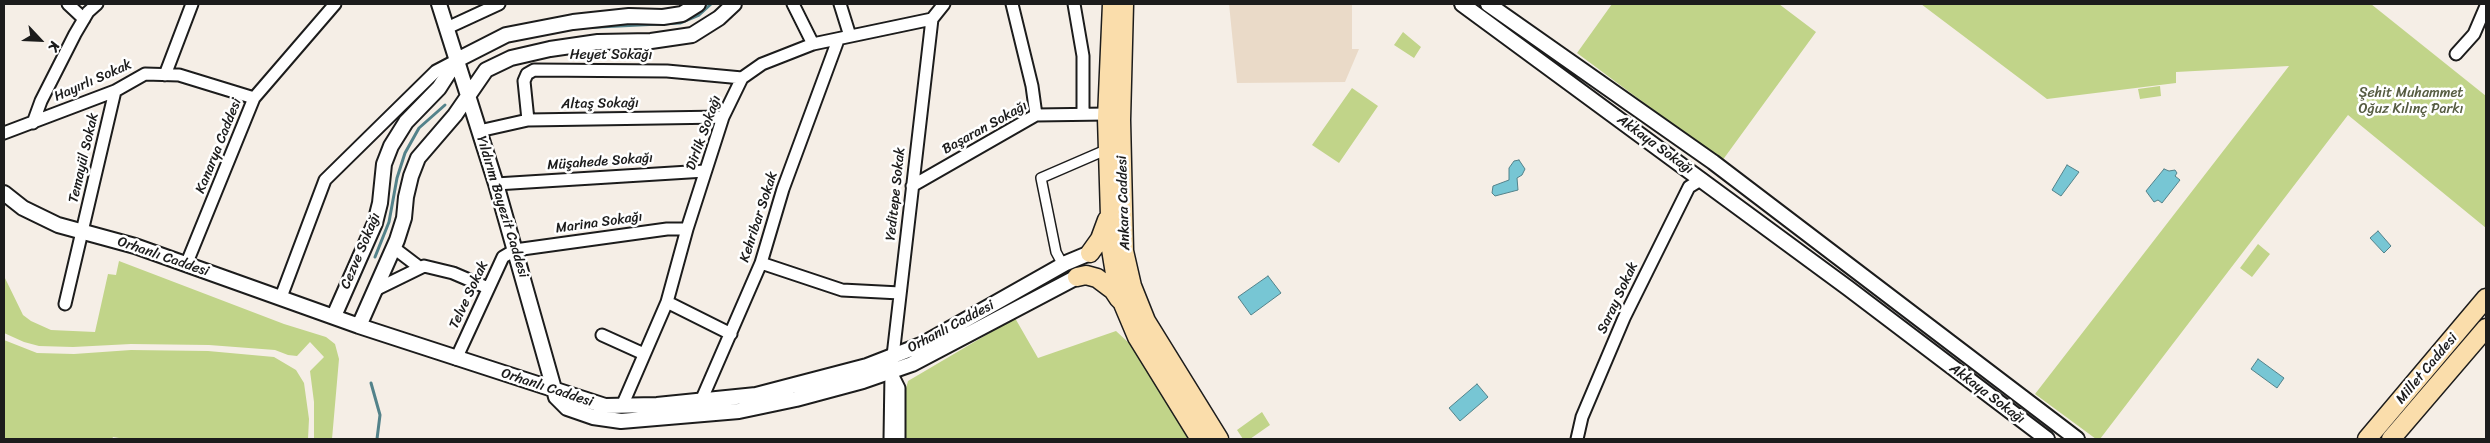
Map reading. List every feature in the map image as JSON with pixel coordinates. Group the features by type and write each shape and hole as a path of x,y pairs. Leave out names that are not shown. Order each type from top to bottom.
{"main road":[{"name":"Ankara Caddesi","path":"1112,4 1108,149 1110,211 1117,259 1118,292 1137,337 1200,439"},
{"name":"Ankara Caddesi","path":"1117,259 1124,251 1121,120 1124,4"},
{"path":"1090,253 1100,239 1110,211"},
{"path":"1090,253 1100,249 1117,259"},
{"name":"Ankara Caddesi","path":"1117,259 1132,286 1146,321 1219,439"},
{"path":"1077,276 1117,259"},
{"path":"1077,276 1086,275 1097,278 1113,290 1122,303"},
{"name":"Millet Caddesi","path":"2367,439 2486,298"},
{"name":"Millet Caddesi","path":"2391,439 2486,328"}],"street":[{"path":"68,4 84,19"},
{"path":"33,123 41,101 84,19 97,4"},
{"path":"165,75 192,4"},
{"name":"Kanarya Caddesi","path":"186,265 254,98 335,4"},
{"name":"Yıldırım Bayezit Caddesi","path":"439,4 496,184 556,398 567,408"},
{"path":"447,28 499,4"},
{"path":"281,297 325,180 436,71 506,35 540,27 629,16 663,17 682,14 698,4"},
{"name":"Cezve Sokağı","path":"359,326 394,248 404,218 406,197 418,158 455,115 486,70 511,58 580,44 627,40 651,41 692,35 719,18 734,4"},
{"path":"793,4 813,44"},
{"path":"840,4 850,36"},
{"path":"932,19 944,4"},
{"path":"1012,4 1032,86 1036,115"},
{"path":"1074,4 1083,56 1083,114"},
{"name":"Akkaya Sokağı","path":"1462,4 1702,179 2046,439"},
{"name":"Akkaya Sokağı","path":"1488,4 1713,162 2077,439"},
{"path":"2456,54 2474,34 2486,6"},
{"name":"Dirlik Sokağı","path":"622,406 667,302 687,229 722,117 742,78 762,64 813,44 932,19"},
{"name":"Yeditepe Sokak","path":"890,439 891,372 932,19"},
{"name":"Kehribar Sokak","path":"701,401 761,263 783,188 838,40"},
{"name":"Cezve Sokağı","path":"334,316 375,223 380,204 384,164 391,146 406,122 439,88 457,60"},
{"name":"Heyet Sokağı","path":"528,120 524,81 527,74 534,70 667,70 742,78"},
{"name":"Hayırlı Sokak","path":"4,133 115,90 145,74 179,75 254,98"},
{"name":"Temayül Sokak","path":"65,304 115,90"},
{"name":"Başaran Sokağı","path":"912,186 1036,115 1108,114"},
{"name":"Altaş Sokağı","path":"479,131 528,120 722,117"},
{"path":"1063,265 1056,252 1042,178 1108,149"},
{"path":"1702,179 1713,162"},
{"name":"Müşahede Sokağı","path":"496,184 706,171"},
{"name":"Saray Sokak","path":"1577,439 1582,417 1624,318 1689,187 1702,179"},
{"name":"Orhanlı Caddesi","path":"4,193 23,208 40,217 83,232 136,246 359,326 605,406 701,401 778,390 894,357 921,345 1063,265 1090,253"},
{"name":"Marina Sokağı","path":"515,250 667,229 687,229"},
{"path":"394,248 419,267"},
{"name":"Telve Sokak","path":"456,359 503,257 515,250"},
{"path":"761,263 842,290 900,293"},
{"path":"375,290 419,267 434,267 488,288"},
{"path":"1848,288 1859,273"},
{"name":"Orhanlı Caddesi","path":"567,408 593,417 620,421 739,411 780,403 891,372 926,358 1077,276"},
{"path":"667,302 731,334"},
{"path":"602,335 644,354"},
{"path":"891,372 899,388 899,439"},
{"name":"Akkaya Sokağı","path":"2030,427 2040,412"}],"shaded area":[{"path":"1229,4 1352,4 1352,49 1359,49 1345,82 1237,83"}],"green space":[{"path":"1612,4 1779,4 1816,32 1722,161 1577,53"},
{"name":"Şehit Muhammet Oğuz Kılınç Parkı","path":"1921,4 2371,4 2486,96 2486,228 2348,115 2100,439 2096,439 2035,394 2289,66 2176,72 2176,83 2047,99"},
{"path":"1403,32 1421,47 1414,58 1394,45"},
{"path":"2160,86 2161,96 2140,99 2138,89"},
{"path":"1352,88 1378,106 1339,163 1312,145"},
{"path":"2258,244 2270,254 2252,277 2240,268"},
{"path":"119,261 284,324 326,337 335,344 339,359 332,439 314,439 314,402 310,371 324,357 310,342 297,356 275,350 209,345 39,346 4,333 4,276 23,315 31,321 51,330 95,332 108,274 116,275"},
{"path":"1015,318 1038,358 1116,331 1143,356 1194,439 905,439 904,396 908,381"},
{"path":"4,340 37,353 74,354 131,350 208,351 274,357 296,370 304,383 309,419 308,439 125,439 113,437 112,439 4,439"},
{"path":"1262,412 1270,425 1250,439 1243,439 1237,430"}],"water":[{"path":"1519,160 1525,169 1522,175 1517,178 1518,190 1495,196 1492,193 1493,186 1509,180 1509,168 1514,161"},
{"path":"2067,165 2079,172 2061,196 2052,190"},
{"path":"2164,169 2169,171 2175,170 2177,173 2175,176 2180,180 2162,203 2158,200 2154,202 2146,191"},
{"path":"2378,231 2391,246 2384,253 2370,238"},
{"path":"1268,276 1281,293 1251,315 1238,297"},
{"path":"2258,359 2284,378 2277,388 2251,369"},
{"path":"1477,384 1488,397 1460,421 1449,408"}],"waterway":[{"path":"578,28 680,23 699,15 711,4"},
{"path":"375,257 389,222 397,178 405,153 419,128 445,105"},
{"path":"371,383 380,415 377,439"}]}
